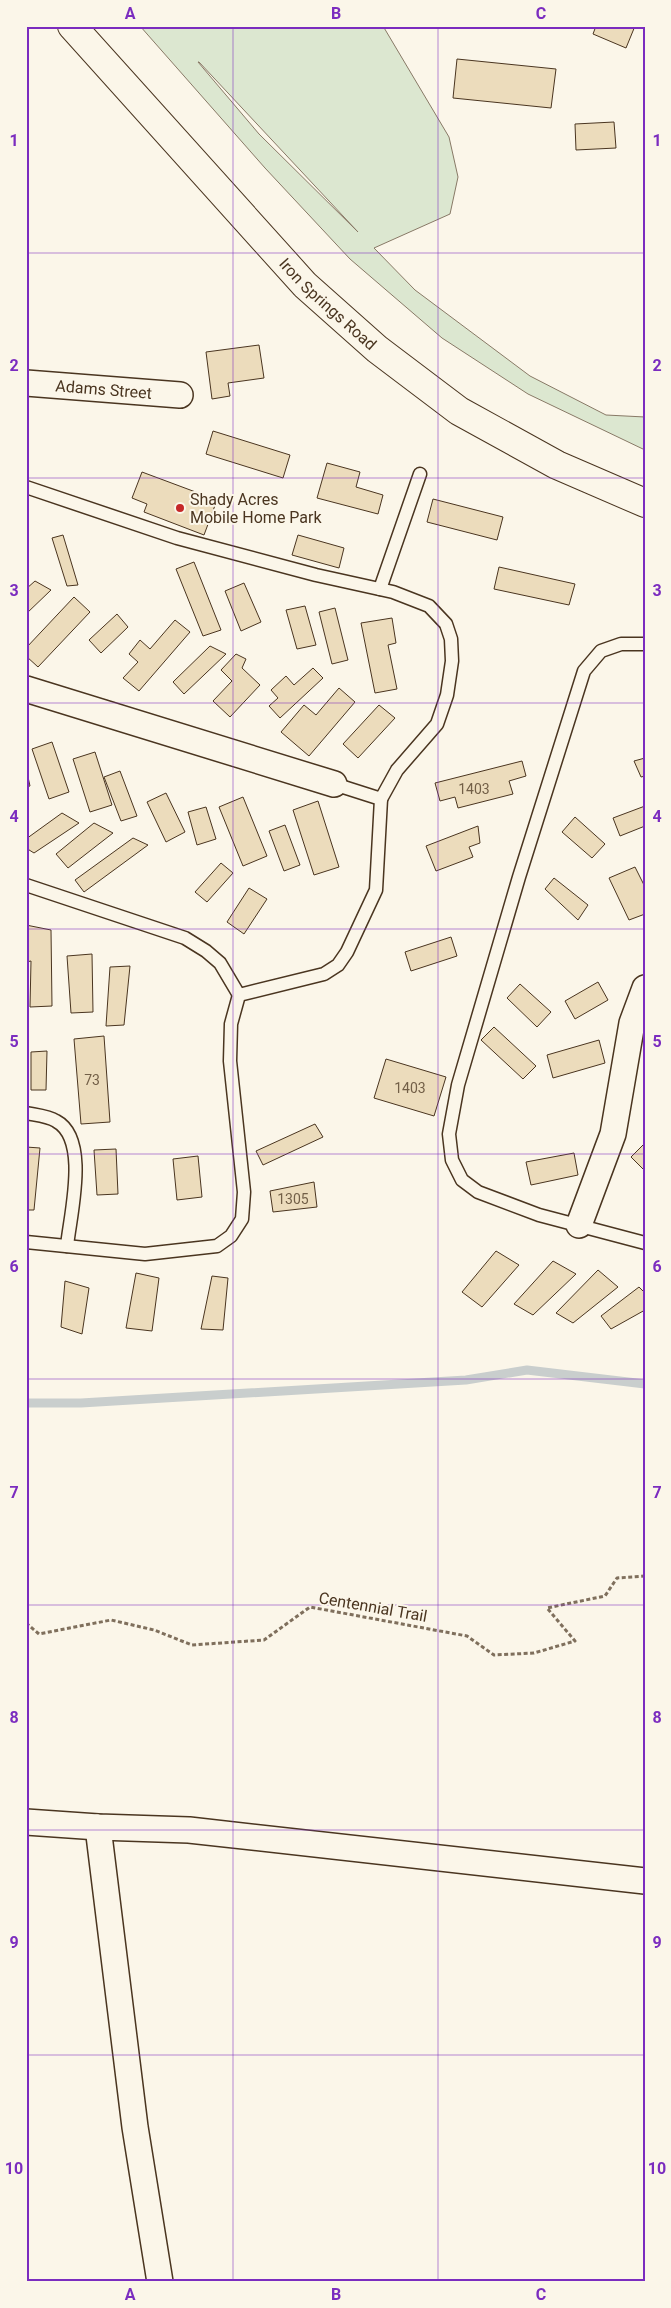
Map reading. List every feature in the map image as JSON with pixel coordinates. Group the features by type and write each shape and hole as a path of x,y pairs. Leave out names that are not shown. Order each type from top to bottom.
{"main road":[{"name":"Iron Springs Road","path":"72,26 305,285 377,349 459,411 557,465 645,503"}],"street":[{"name":"Adams Street","path":"26,383 180,395"},
{"path":"26,689 334,784"},
{"path":"579,1225 613,1134 632,1022 645,988"},
{"path":"26,1822 98,1828 188,1830 645,1881"},
{"path":"98,1828 135,2127 160,2282"}],"lane":[{"path":"380,589 420,474"},
{"path":"26,487 177,538 316,575 380,589 429,606 446,624 451,639 452,661 447,695 437,724 397,770 381,800 376,890 347,952 338,965 324,974 239,995"},
{"path":"645,644 621,644 601,651 584,671 519,877 466,1056 458,1084 450,1134 452,1160 462,1180 473,1188 539,1215 645,1243"},
{"path":"334,784 381,800"},
{"path":"26,885 185,938 206,951 220,963 239,995 231,1024 230,1061 244,1192 242,1219 231,1236 217,1246 145,1254 26,1242"},
{"path":"26,1112 57,1121 70,1134 77,1159 67,1246"}],"path":[{"name":"Centennial Trail","path":"26,1623 39,1634 111,1620 154,1630 192,1645 264,1640 310,1607 468,1636 494,1655 534,1653 575,1642 547,1608 605,1596 617,1578 645,1576"}],"green space":[{"path":"140,26 383,26 449,137 458,177 450,214 374,248 415,290 530,376 606,415 645,417 645,450 528,394 442,338 350,259 265,168","holes":["199,62 358,232 259,134"]}],"building":[{"path":"596,26 635,26 626,48 593,34"},
{"path":"457,59 556,69 551,108 453,98"},
{"path":"614,122 616,148 576,150 575,124"},
{"path":"259,345 264,378 228,383 230,396 212,399 206,352"},
{"path":"213,431 290,455 283,478 206,454"},
{"path":"327,463 360,472 356,487 383,495 378,514 317,498"},
{"name":"Shady Acres Mobile Home Park","path":"142,472 217,500 204,535 144,512 147,504 132,498"},
{"path":"433,499 503,517 497,540 427,522"},
{"path":"63,535 78,585 67,586 52,538"},
{"path":"298,535 344,548 339,568 292,555"},
{"path":"194,562 221,630 203,636 176,569"},
{"path":"499,567 575,584 569,605 494,589"},
{"path":"35,581 51,590 26,614 26,589"},
{"path":"244,583 261,622 241,631 225,591"},
{"path":"74,597 90,612 38,667 26,656 26,648"},
{"path":"305,606 316,645 297,649 286,610"},
{"path":"335,608 348,660 332,664 319,612"},
{"path":"117,614 128,627 101,653 89,640"},
{"path":"392,618 396,643 388,645 397,689 375,693 361,623"},
{"path":"175,620 190,632 139,691 123,678 138,662 129,654 140,640 150,649"},
{"path":"210,646 226,654 184,694 173,682"},
{"path":"236,654 246,659 242,668 260,685 230,717 213,701 232,681 221,670"},
{"path":"313,668 323,678 280,718 269,706 278,698 271,690 286,676 294,685"},
{"path":"339,688 355,702 309,756 281,732 304,705 316,715"},
{"path":"379,705 395,718 358,758 343,744"},
{"path":"52,742 69,792 49,799 32,749"},
{"path":"95,752 112,805 90,812 73,759"},
{"path":"645,758 645,776 641,777 634,761"},
{"path":"522,761 526,776 509,781 513,794 458,808 455,797 440,801 435,783"},
{"path":"26,768 30,786 26,787"},
{"path":"120,771 137,816 121,821 104,777"},
{"path":"166,793 185,832 166,842 147,802"},
{"path":"243,797 267,856 243,866 219,807"},
{"path":"318,801 339,867 314,875 293,810"},
{"path":"645,806 645,826 620,836 613,818"},
{"path":"206,807 216,839 197,845 188,812"},
{"path":"62,813 79,823 34,853 26,848 26,839"},
{"path":"575,817 605,844 592,858 562,832"},
{"path":"94,823 113,833 68,868 56,854"},
{"path":"285,825 300,865 284,871 269,831"},
{"path":"478,826 480,843 469,847 473,857 436,871 426,846"},
{"path":"133,838 148,845 84,892 75,880"},
{"path":"221,863 233,873 207,902 195,892"},
{"path":"635,867 645,887 645,914 629,920 609,878"},
{"path":"554,878 588,905 578,920 545,889"},
{"path":"249,888 267,899 244,934 227,922"},
{"path":"26,925 51,930 52,1006 30,1007 31,961 26,962"},
{"path":"451,937 457,956 411,971 405,952"},
{"path":"92,954 93,1012 71,1013 67,956"},
{"path":"130,966 124,1025 106,1026 110,967"},
{"path":"598,982 608,1000 575,1019 565,1001"},
{"path":"520,984 551,1012 537,1027 507,998"},
{"path":"494,1027 536,1066 523,1079 481,1040"},
{"path":"104,1036 110,1122 81,1124 74,1039"},
{"path":"599,1040 605,1063 553,1078 547,1055"},
{"path":"47,1051 46,1090 31,1090 31,1052"},
{"path":"386,1059 446,1077 434,1116 374,1098"},
{"path":"315,1124 323,1137 263,1165 256,1151"},
{"path":"645,1143 645,1171 631,1157"},
{"path":"26,1147 40,1148 34,1210 26,1210"},
{"path":"116,1149 118,1194 97,1195 94,1150"},
{"path":"574,1153 578,1175 531,1185 526,1162"},
{"path":"198,1156 202,1197 177,1200 173,1159"},
{"path":"314,1182 317,1207 273,1212 270,1191"},
{"path":"496,1251 519,1265 482,1307 462,1292"},
{"path":"553,1261 576,1274 533,1315 514,1304"},
{"path":"598,1270 618,1287 573,1323 556,1313"},
{"path":"136,1273 159,1278 152,1331 126,1328"},
{"path":"212,1276 228,1278 223,1330 201,1329"},
{"path":"65,1281 89,1288 82,1334 61,1327"},
{"path":"639,1287 645,1293 645,1310 611,1329 601,1316"}],"waterway":[{"path":"26,1403 81,1403 466,1380 527,1370 645,1384"}],"place":[{"name":"Shady Acres Mobile Home Park","path":"180,508"}]}
